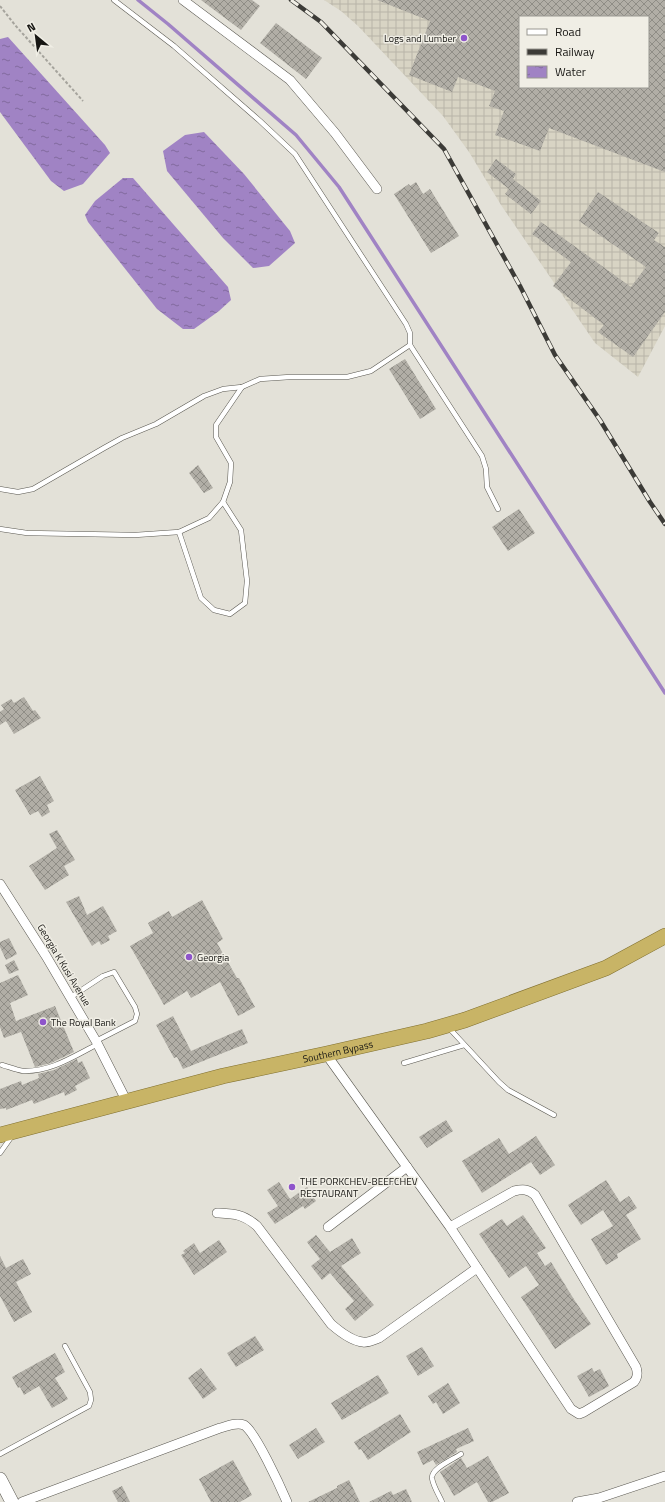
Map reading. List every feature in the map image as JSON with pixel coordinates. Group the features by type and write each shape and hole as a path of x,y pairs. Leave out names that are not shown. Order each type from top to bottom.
{"highway":[{"name":"Southern Bypass","path":"0,1135 223,1076 326,1054 446,1025 485,1013 606,968 665,936"}],"main road":[{"path":"0,1479 12,1502"}],"street":[{"path":"183,0 290,80 335,133 377,189"},
{"name":"Georgia K Kusi Avenue","path":"0,884 71,997 97,1042 127,1102"},
{"path":"326,1054 450,1227 574,1412 579,1414 584,1412 634,1382 637,1378 636,1367 535,1195 530,1191 522,1189 514,1191 450,1227"},
{"path":"328,1227 407,1167"},
{"path":"217,1213 237,1214 249,1218 257,1226 331,1324 344,1334 364,1343 378,1338 477,1268"},
{"path":"22,1502 220,1428 238,1423 246,1426 254,1437 287,1502"},
{"path":"578,1502 600,1500 665,1476"}],"lane":[{"path":"114,0 174,46 260,121 294,154 406,324 410,333 410,345 482,456 486,469 487,486 498,509"},
{"path":"0,489 18,492 33,489 122,438 156,424 204,396 223,389 242,387 260,379 290,377 347,377 371,371 410,345"},
{"path":"0,529 27,533 135,535 179,532 209,518 223,502 230,482 231,463 216,437 216,425 242,387"},
{"path":"179,532 201,598 214,610 230,614 245,603 247,581 242,530 223,502"},
{"path":"2,1065 21,1071 37,1070 61,1063 134,1020 137,1014 135,1007 114,972 103,976 71,997"},
{"path":"446,1025 489,1072 508,1090 554,1115"},
{"path":"404,1063 464,1045"},
{"path":"0,1153 15,1131"},
{"path":"0,1454 89,1406 91,1400 90,1392 65,1346"},
{"path":"442,1502 432,1480 433,1472 461,1454"}],"path":[{"path":"0,6 14,25 83,101"}],"shaded area":[{"path":"324,0 665,0 665,326 638,377 595,343 501,205 469,152 443,116 358,26 341,11"}],"water":[{"path":"8,37 105,145 110,153 83,184 64,191 51,181 0,112 0,39"},
{"path":"204,132 244,174 290,231 295,243 269,266 253,268 223,238 167,171 163,151 185,135"},
{"path":"123,178 133,178 228,287 231,300 219,311 194,329 183,329 157,309 88,222 85,215 95,201"}],"building":[{"path":"201,0 252,0 260,6 241,30"},
{"path":"377,0 665,0 665,172 549,128 540,151 495,135 504,111 489,106 495,91 458,77 452,92 409,75 430,21"},
{"path":"276,23 322,58 306,79 260,43"},
{"path":"496,159 516,174 513,179 541,201 531,214 505,194 509,189 487,172"},
{"path":"416,182 423,194 430,189 459,236 431,253 394,194 409,184 410,186"},
{"path":"598,192 659,233 654,240 665,247 665,312 633,357 598,332 604,325 553,286 571,262 532,234 541,222 631,287 646,267 579,221"},
{"path":"405,359 436,409 420,419 389,369"},
{"path":"198,465 213,488 204,493 189,473"},
{"path":"519,509 535,533 508,551 492,527"},
{"path":"24,697 33,711 35,710 41,718 14,734 6,721 0,725 0,712 4,709 1,705 11,699 14,703"},
{"path":"40,776 54,801 47,805 50,812 42,817 38,811 30,815 15,790"},
{"path":"57,830 75,860 64,866 69,875 45,890 29,866 57,848 49,834"},
{"path":"79,896 87,915 103,906 117,931 108,936 110,940 101,945 99,941 92,946 66,902"},
{"path":"202,900 223,939 217,943 255,1007 238,1016 220,982 191,998 187,991 164,1005 130,946 153,933 148,923 169,911 172,917"},
{"path":"9,938 17,954 6,960 0,947 0,942"},
{"path":"14,960 19,970 9,974 5,965"},
{"path":"18,975 28,995 10,1003 16,1021 55,1006 74,1052 51,1063 35,1067 21,1032 4,1038 0,1027 0,983"},
{"path":"173,1016 191,1051 242,1029 248,1043 183,1069 177,1057 174,1058 156,1025"},
{"path":"77,1059 78,1063 82,1061 90,1078 75,1086 77,1090 65,1096 64,1092 34,1104 32,1100 6,1110 6,1108 0,1109 0,1089 21,1081 22,1085 39,1078 38,1074 54,1070"},
{"path":"446,1120 453,1131 427,1148 419,1137"},
{"path":"536,1136 555,1165 540,1175 531,1162 482,1193 462,1161 499,1138 509,1154"},
{"path":"606,1180 620,1202 629,1196 637,1208 626,1215 641,1239 617,1254 618,1258 606,1265 591,1239 613,1226 603,1210 581,1225 568,1205"},
{"path":"279,1182 290,1199 307,1187 316,1201 305,1209 303,1206 275,1224 267,1213 278,1206 267,1190"},
{"path":"523,1215 546,1248 537,1253 545,1266 551,1262 591,1324 555,1349 521,1297 539,1285 526,1266 509,1278 479,1234 502,1219 507,1226"},
{"path":"316,1235 330,1252 352,1238 361,1253 341,1266 374,1305 355,1321 345,1309 354,1301 330,1273 322,1280 311,1266 320,1259 307,1242"},
{"path":"219,1240 227,1252 194,1275 181,1255 185,1253 183,1251 194,1243 200,1253"},
{"path":"0,1256 6,1268 23,1259 31,1274 16,1282 32,1312 14,1322 0,1296"},
{"path":"255,1336 264,1350 236,1367 227,1353"},
{"path":"422,1347 434,1366 418,1376 406,1356"},
{"path":"55,1353 65,1372 55,1378 68,1399 52,1408 39,1386 24,1395 12,1377"},
{"path":"201,1368 217,1389 203,1399 188,1378"},
{"path":"592,1368 594,1372 600,1369 609,1386 589,1397 577,1376"},
{"path":"378,1375 389,1393 342,1420 331,1403"},
{"path":"448,1383 460,1403 443,1414 436,1402 433,1404 428,1396"},
{"path":"400,1414 411,1432 368,1460 361,1449 359,1450 354,1442"},
{"path":"316,1428 325,1442 298,1459 289,1445"},
{"path":"468,1428 474,1441 456,1449 457,1452 436,1465 433,1460 423,1465 417,1452"},
{"path":"488,1456 509,1493 492,1502 488,1502 477,1482 454,1496 440,1472 461,1458 467,1468"},
{"path":"233,1460 252,1495 240,1502 211,1502 199,1479"},
{"path":"349,1480 360,1502 308,1502 337,1488 337,1486"},
{"path":"122,1486 130,1502 118,1502 112,1491"},
{"path":"406,1489 412,1502 369,1502 391,1491 393,1495"}],"waterway":[{"path":"138,0 168,24 296,135 339,187 665,693"}],"railway":[{"path":"291,0 321,22 444,149 520,286 555,355 600,420 665,524"}],"place":[{"name":"Logs and Lumber","path":"464,38"},
{"name":"Georgia","path":"189,957"},
{"name":"The Royal Bank","path":"43,1022"},
{"name":"THE PORKCHEV-BEEFCHEV RESTAURANT","path":"292,1187"}]}
